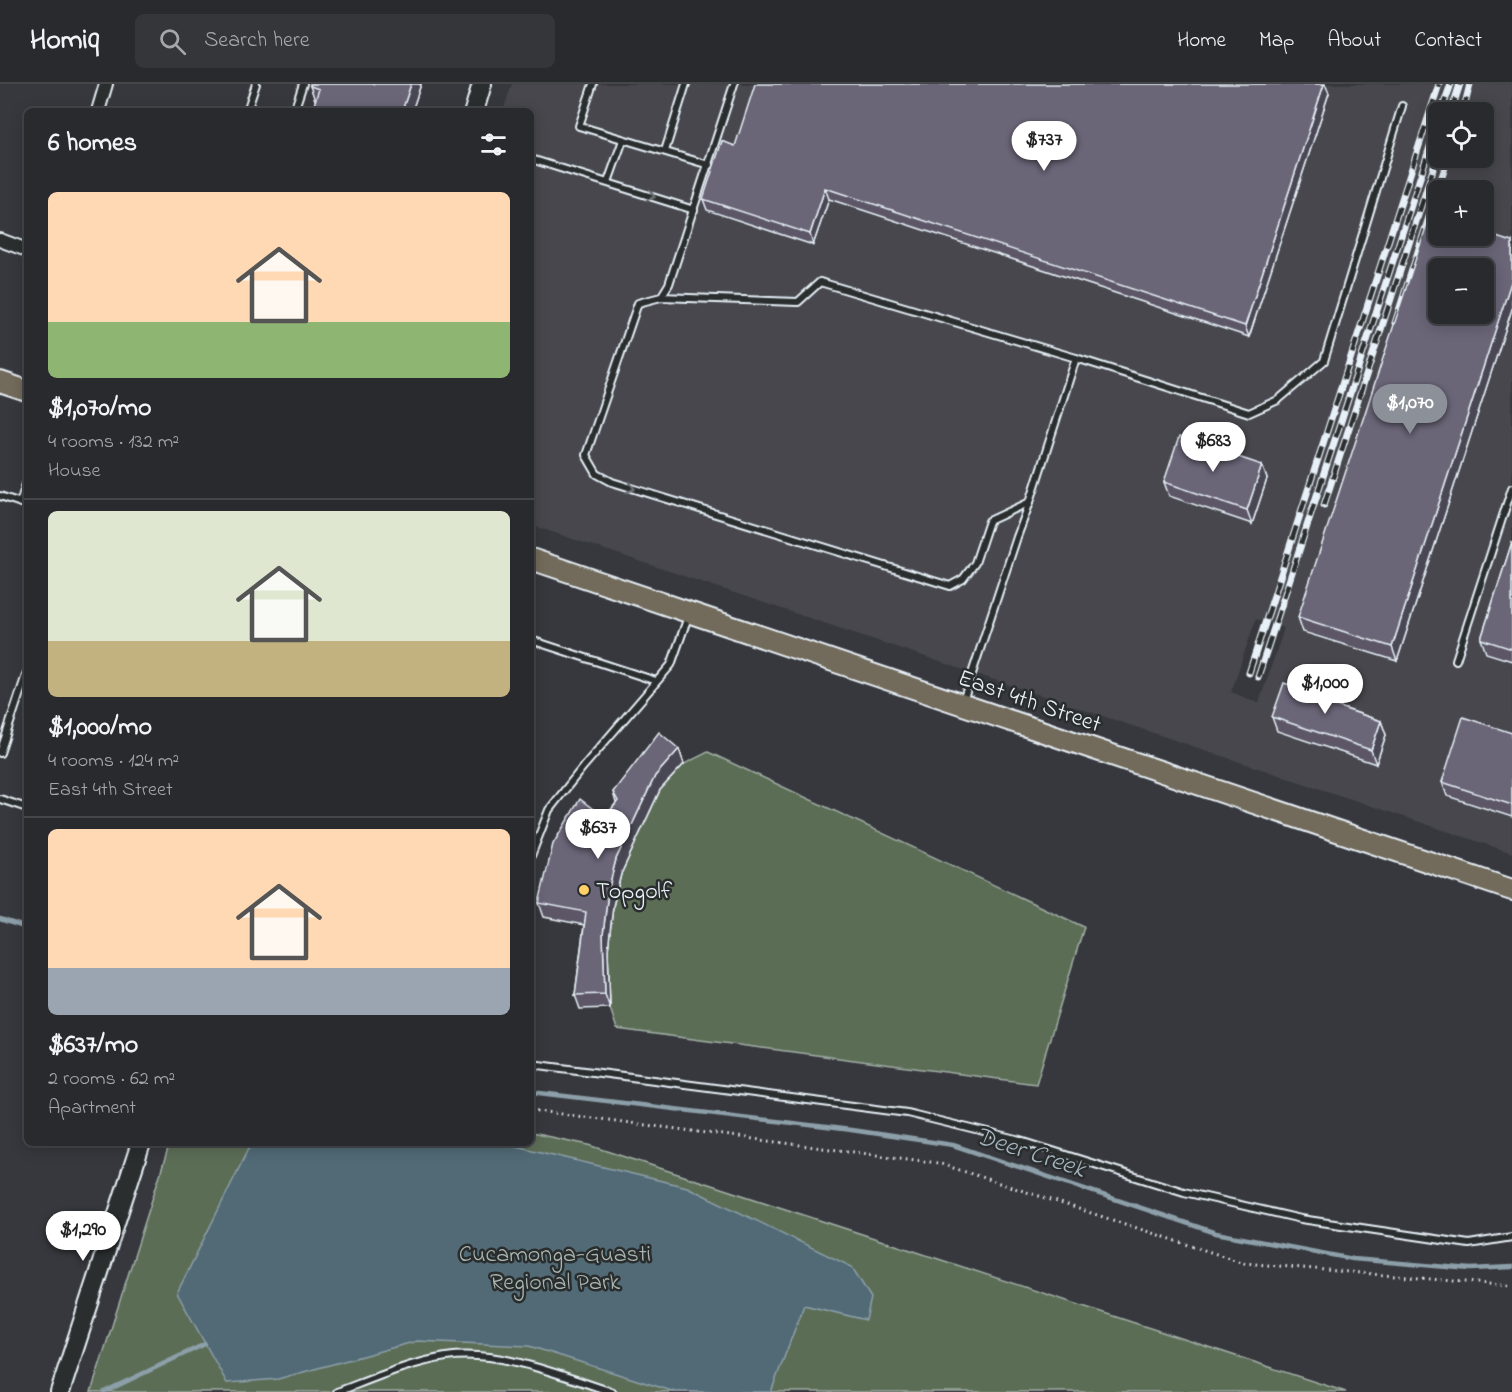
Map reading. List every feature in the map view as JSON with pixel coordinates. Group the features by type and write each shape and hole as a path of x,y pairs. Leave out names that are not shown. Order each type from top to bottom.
{"main road":[{"path":"475,108 482,84"},
{"path":"0,382 24,390"},
{"name":"East 4th Street","path":"534,560 1512,890"},
{"path":"60,1392 140,1146"}],"street":[{"path":"99,108 106,84"},
{"path":"0,240 24,249"}],"lane":[{"path":"248,108 256,84"},
{"path":"295,108 303,84"},
{"path":"593,84 579,126 709,165"},
{"path":"665,151 686,84"},
{"path":"661,297 669,284 734,84"},
{"path":"1030,502 989,521 975,563 963,579 950,586 612,482 597,474 586,455 638,303 661,297 798,302 820,282 1076,358 1249,413 1278,400 1324,362 1402,106"},
{"path":"608,182 623,140"},
{"path":"534,160 694,210"},
{"path":"962,704 1076,358"},
{"path":"1456,660 1512,488"},
{"path":"0,496 24,504"},
{"path":"534,848 549,810 671,665 690,612"},
{"path":"534,641 656,681"},
{"path":"0,753 24,681"},
{"path":"0,799 24,807"},
{"path":"534,1064 907,1113 1021,1141 1184,1192 1301,1219 1469,1244 1512,1237"},
{"path":"337,1392 401,1368 447,1357 483,1357 515,1362 612,1392"}],"path":[{"path":"534,1110 938,1163 1244,1263 1512,1286"}],"shaded area":[{"path":"512,84 1512,84 1512,853 534,526 534,108 504,108","holes":["1256,619 1284,628 1259,703 1231,692"]}],"green space":[{"path":"708,752 1084,927 1036,1084 617,1029 610,1008 608,950 613,906 621,874 660,790 684,764"},
{"name":"Cucamonga-Guasti Regional Park","path":"534,1134 589,1145 1346,1392 91,1392 169,1146 534,1146"}],"water":[{"path":"255,1146 516,1146 687,1187 852,1267 871,1298 866,1320 804,1305 771,1392 675,1392 529,1346 417,1341 278,1379 227,1383 177,1293 249,1148"}],"building":[{"path":"310,84 411,84 403,108 313,108 319,89"},
{"path":"755,84 1324,84 1245,326 825,188 810,234 703,199 722,141 735,146"},
{"path":"1428,221 1428,246 1494,246 1494,236 1512,242 1512,279 1392,647 1298,617"},
{"path":"1179,437 1262,465 1247,510 1164,482"},
{"path":"1512,542 1512,649 1481,639"},
{"path":"1308,682 1335,691 1333,705 1381,721 1371,750 1272,717 1284,683 1305,690"},
{"path":"1463,717 1512,733 1512,805 1442,782"},
{"name":"Topgolf","path":"659,732 679,749 655,776 616,859 608,891 603,935 605,994 575,995 586,912 539,903 553,844 580,799 605,818 618,801 613,792"}],"waterway":[{"name":"Deer Creek","path":"0,919 24,927"},
{"name":"Deer Creek","path":"534,1092 851,1130 953,1145 1216,1233 1353,1259 1471,1269 1512,1267"},
{"path":"104,1392 205,1344"}],"railway":[{"path":"1249,673 1439,84"},
{"path":"1445,102 1451,84"},
{"path":"1454,102 1460,84"},
{"path":"1466,102 1470,84"},
{"path":"1258,677 1428,153"},
{"path":"1324,505 1433,168"},
{"path":"1395,323 1445,168"}],"place":[{"name":"Topgolf","path":"584,890"}]}
